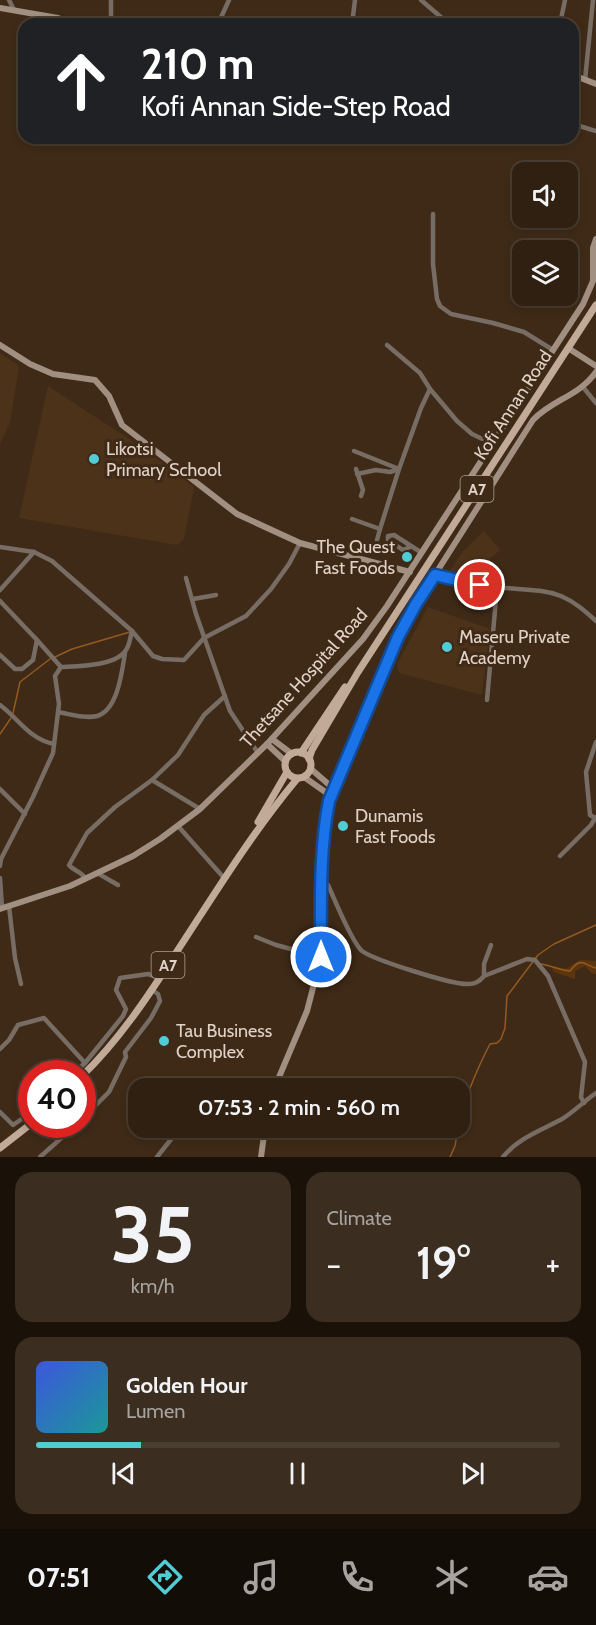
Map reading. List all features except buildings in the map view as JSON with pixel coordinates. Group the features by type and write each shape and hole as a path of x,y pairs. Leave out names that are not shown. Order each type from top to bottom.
{"main road":[{"name":"Kofi Annan Road","path":"309,759 312,750 358,672 596,305"},
{"name":"Kofi Annan Road","path":"301,753 348,683 358,672"},
{"path":"301,778 287,772 286,762 292,754 301,753 309,759 311,769"},
{"name":"A7","path":"244,848 301,778 311,769"},
{"name":"A7","path":"96,1061 114,1042 160,978 225,879 287,772"},
{"path":"0,1148 18,1134"}],"street":[{"path":"9,0 14,10"},
{"path":"111,0 111,18"},
{"path":"221,18 229,0"},
{"path":"353,18 355,0"},
{"path":"421,0 442,18"},
{"path":"561,18 565,0"},
{"path":"585,80 593,0"},
{"path":"0,8 58,18"},
{"path":"579,78 596,84"},
{"path":"579,126 596,131"},
{"path":"433,214 433,264 437,299 440,306 451,314 524,332 553,350"},
{"name":"Thetsane Hospital Road","path":"3,908 99,874 133,856 178,826 200,809 269,742 363,639 410,572 590,290 593,281 593,248 596,239"},
{"path":"0,345 30,364 53,374 95,380 109,396 122,425 237,514 300,543 410,572"},
{"path":"387,345 420,373 447,410 472,434 492,444"},
{"path":"568,348 596,366"},
{"path":"279,1078 307,1011 321,957 321,883 325,825 331,796 400,631 533,420 545,408 573,395 596,372"},
{"path":"583,387 596,404"},
{"path":"377,540 399,469 430,389"},
{"path":"354,451 399,469"},
{"path":"361,496 363,490 356,472 376,470 390,472 399,469"},
{"path":"352,519 380,529"},
{"path":"0,547 34,552 60,567 132,631 153,656 162,659 184,660 204,638 246,616 271,589 289,564 300,543"},
{"path":"410,547 422,553"},
{"path":"0,590 34,552"},
{"path":"435,575 464,583 497,588 540,590 559,596 580,607 596,621"},
{"path":"186,578 196,614 225,696 236,721 258,753"},
{"path":"488,700 497,588"},
{"path":"193,599 216,594"},
{"path":"0,601 61,667"},
{"path":"58,712 97,716 104,712 118,691 125,653 132,631"},
{"path":"0,655 15,669 22,669 33,660 37,640"},
{"path":"61,667 103,663 125,653"},
{"path":"0,866 6,849 48,765 54,744 58,712 55,676 61,667"},
{"path":"86,879 84,875 69,865 87,833 115,807 152,780 178,755 204,715 225,696"},
{"path":"0,705 22,728 37,739 54,744"},
{"path":"269,742 292,754"},
{"path":"269,742 286,762"},
{"path":"560,856 596,818 590,815 586,772 596,742"},
{"path":"311,769 334,789"},
{"path":"301,778 331,796"},
{"path":"152,780 200,809"},
{"path":"0,789 25,814"},
{"path":"178,826 225,879"},
{"path":"0,847 6,849"},
{"path":"99,874 118,885"},
{"path":"0,878 3,908 21,984"},
{"path":"321,883 328,885 349,930 362,951 377,958 450,982 467,984 477,982 483,976 527,959 535,960 548,976 585,1062 581,1097 584,1102"},
{"path":"256,936 276,945 321,957"},
{"path":"483,976 491,945"},
{"path":"87,1060 123,1016 126,1009 116,990 120,978 148,974 160,978"},
{"path":"96,1105 109,1092 126,1057 125,1052 151,1018 160,1001 158,994 152,990"},
{"path":"0,1049 9,1040 18,1024 44,1018 82,1060"},
{"path":"503,1157 523,1140 560,1120 596,1093"},
{"path":"0,1112 13,1125 18,1122"},
{"path":"40,1157 61,1138"},
{"path":"157,1157 172,1138"},
{"path":"261,1157 264,1138"}],"shaded area":[{"path":"0,353 19,366 10,423 0,444"},
{"name":"Likotsi Primary School","path":"48,386 143,448 194,487 184,539 177,545 19,518"},
{"path":"484,531 500,550 466,579 450,570 464,550"},
{"name":"Maseru Private Academy","path":"428,607 490,629 482,695 399,673 397,664"},
{"path":"580,960 596,961 596,974 591,973 585,966 575,971 575,979 554,972 552,968 555,966 569,968"}],"waterway":[{"path":"55,657 72,649 130,632"},
{"path":"13,713 20,682 50,659"},
{"path":"0,734 11,718"},
{"path":"470,1089 490,1044 497,1043 501,1039 505,1028 507,996 538,955 554,944 596,925"},
{"path":"541,964 570,971 580,963 596,968"},
{"path":"450,1157 456,1138"}],"place":[{"name":"Likotsi Primary School","path":"94,459"},
{"name":"The Quest Fast Foods","path":"407,557"},
{"name":"Maseru Private Academy","path":"447,647"},
{"name":"Dunamis Fast Foods","path":"343,826"},
{"name":"Tau Business Complex","path":"164,1041"}],"route":[{"path":"321,957 321,883 329,801 383,668 405,622 435,575 480,585"}]}
